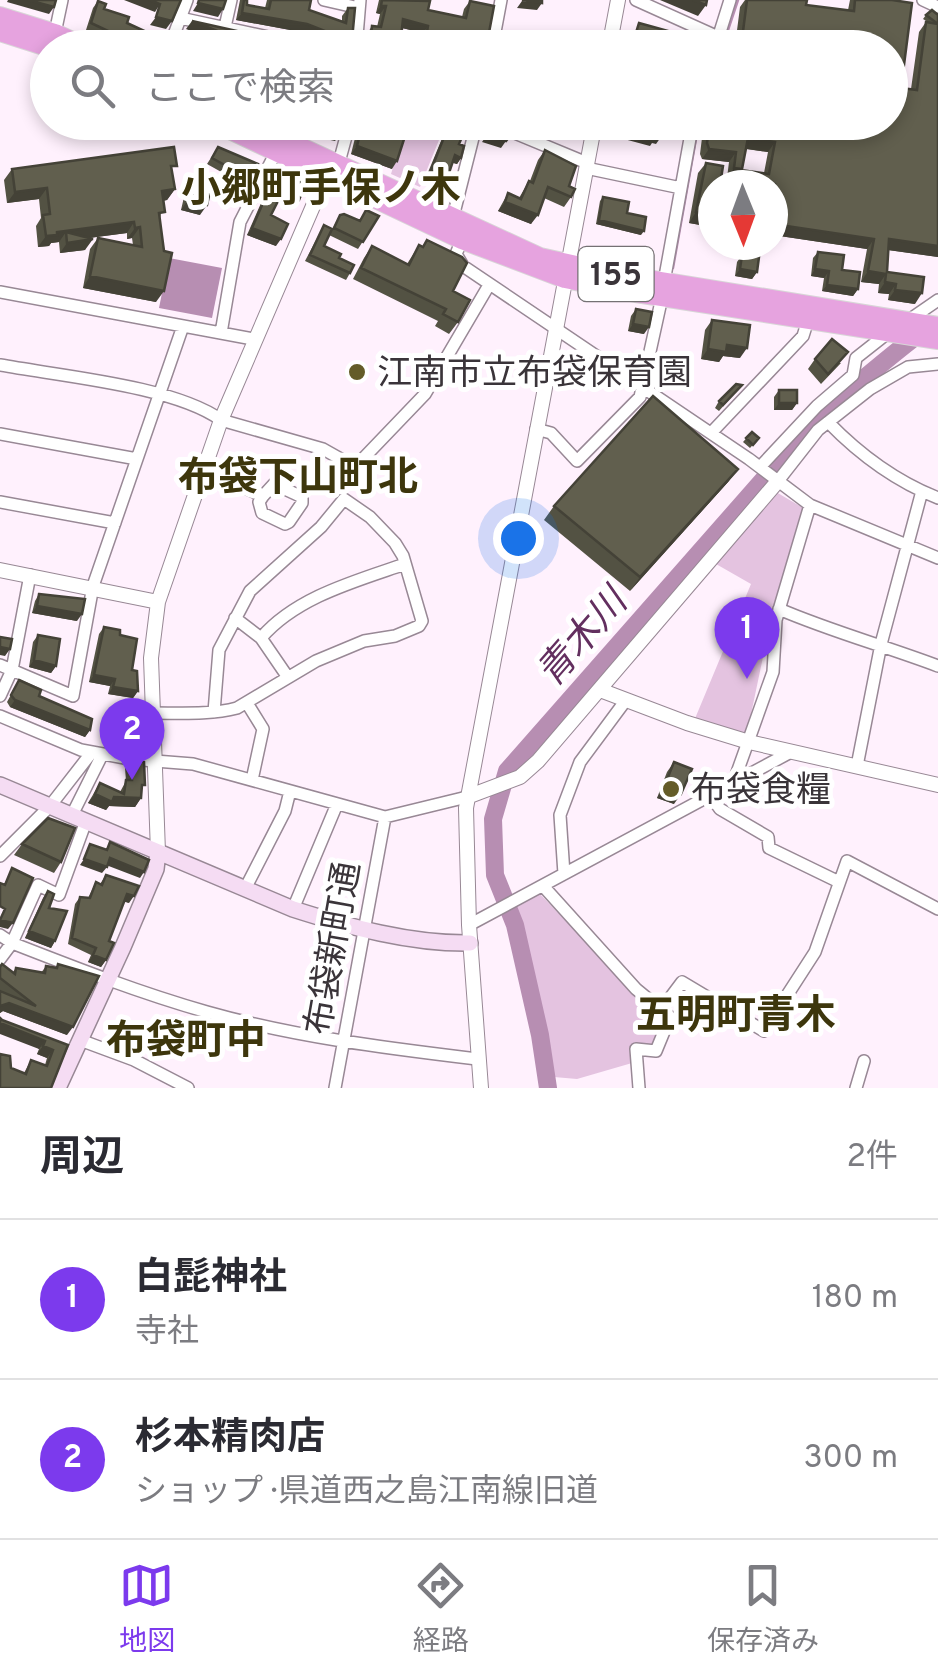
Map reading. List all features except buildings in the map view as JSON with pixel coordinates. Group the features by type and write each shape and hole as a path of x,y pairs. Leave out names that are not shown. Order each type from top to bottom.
{"highway":[{"path":"0,16 31,30"},
{"path":"0,32 30,37"},
{"name":"155","path":"251,140 453,217 566,271"},
{"name":"155","path":"279,140 462,240 566,271 937,335"},
{"name":"155","path":"663,289 808,320 901,327"}],"main road":[{"path":"0,785 293,909 363,928 448,944 470,943"},
{"path":"58,1088 109,980 156,868 158,852"}],"street":[{"path":"55,30 62,0"},
{"path":"175,30 186,0"},
{"path":"225,28 231,0"},
{"path":"324,0 360,4 358,30"},
{"path":"498,30 501,0"},
{"path":"613,30 618,0"},
{"path":"636,0 694,30"},
{"path":"721,30 730,0"},
{"path":"923,0 937,4"},
{"path":"180,18 234,30"},
{"path":"158,852 151,658 158,602 254,340 343,140"},
{"path":"453,217 472,140"},
{"path":"529,140 587,165 681,188"},
{"path":"481,1088 469,924 468,797 592,140"},
{"path":"536,429 551,433 577,461 640,397 690,140"},
{"path":"222,333 240,222 276,152"},
{"path":"462,240 456,254 458,260 488,285 556,326 570,340 711,433 810,506 938,558"},
{"path":"0,364 160,394 209,411 222,420 323,449 356,466 425,394 488,285"},
{"path":"0,292 254,340"},
{"path":"761,468 816,406 854,375 856,358 938,300"},
{"path":"711,433 802,336 808,320"},
{"path":"6,668 73,696 93,586 183,326"},
{"path":"0,716 97,753 193,764 384,817 494,790 516,780 538,761 818,430 870,389 908,367 938,364"},
{"path":"828,422 858,452 938,498"},
{"path":"0,434 137,460"},
{"path":"204,469 263,496"},
{"path":"857,766 882,644 922,491"},
{"path":"153,713 214,712 247,704 287,676 364,641 395,636 419,626 422,621 405,564 386,531 344,498 321,528 256,582 217,658 214,712"},
{"path":"0,502 114,523"},
{"path":"734,781 772,672 778,608 810,506"},
{"path":"261,638 299,607 405,564"},
{"path":"0,570 158,602"},
{"path":"0,696 30,575"},
{"path":"778,608 820,627 882,644 938,666"},
{"path":"235,618 261,638 287,676"},
{"path":"600,690 749,742 938,785"},
{"path":"564,874 560,815 580,762 626,700"},
{"path":"247,704 263,729 252,780"},
{"path":"469,924 544,887 788,752"},
{"path":"0,856 97,753"},
{"path":"0,960 12,943 38,885 59,895 97,753"},
{"path":"245,888 285,810 290,791"},
{"path":"710,795 720,809 768,838 769,848 837,881"},
{"path":"293,909 337,804"},
{"name":"布袋新町通","path":"334,1088 384,817"},
{"path":"660,1010 682,982 764,1031 815,952 846,861 938,909"},
{"path":"544,887 636,990 670,1017 656,1051 636,1050 640,1088"},
{"path":"0,936 109,980 207,1012 342,1042 478,1059"},
{"path":"58,1042 134,1060 188,1088"},
{"path":"856,1088 864,1062"}],"shaded area":[{"path":"401,140 439,140 420,187 391,174"},
{"path":"169,258 222,268 212,318 159,308"},
{"path":"776,492 805,509 772,614 746,738 694,721 751,584 716,564"},
{"path":"540,894 662,1021 654,1045 633,1046 632,1063 577,1079 554,1077 514,908"}],"waterway":[{"path":"728,30 738,0"},
{"path":"673,268 696,140"},
{"name":"青木川","path":"548,1088 515,925 495,875 493,819 507,771 822,413 923,331"}],"place":[{"name":"江南市立布袋保育園","path":"357,372"},
{"name":"白髭神社","path":"747,679"},
{"name":"杉本精肉店","path":"132,780"},
{"name":"布袋食糧","path":"671,789"}],"district":[{"name":"小郷町手保ノ木","path":"321,187"},
{"name":"布袋下山町北","path":"298,476"},
{"name":"五明町青木","path":"736,1014"},
{"name":"布袋町中","path":"186,1039"}]}
